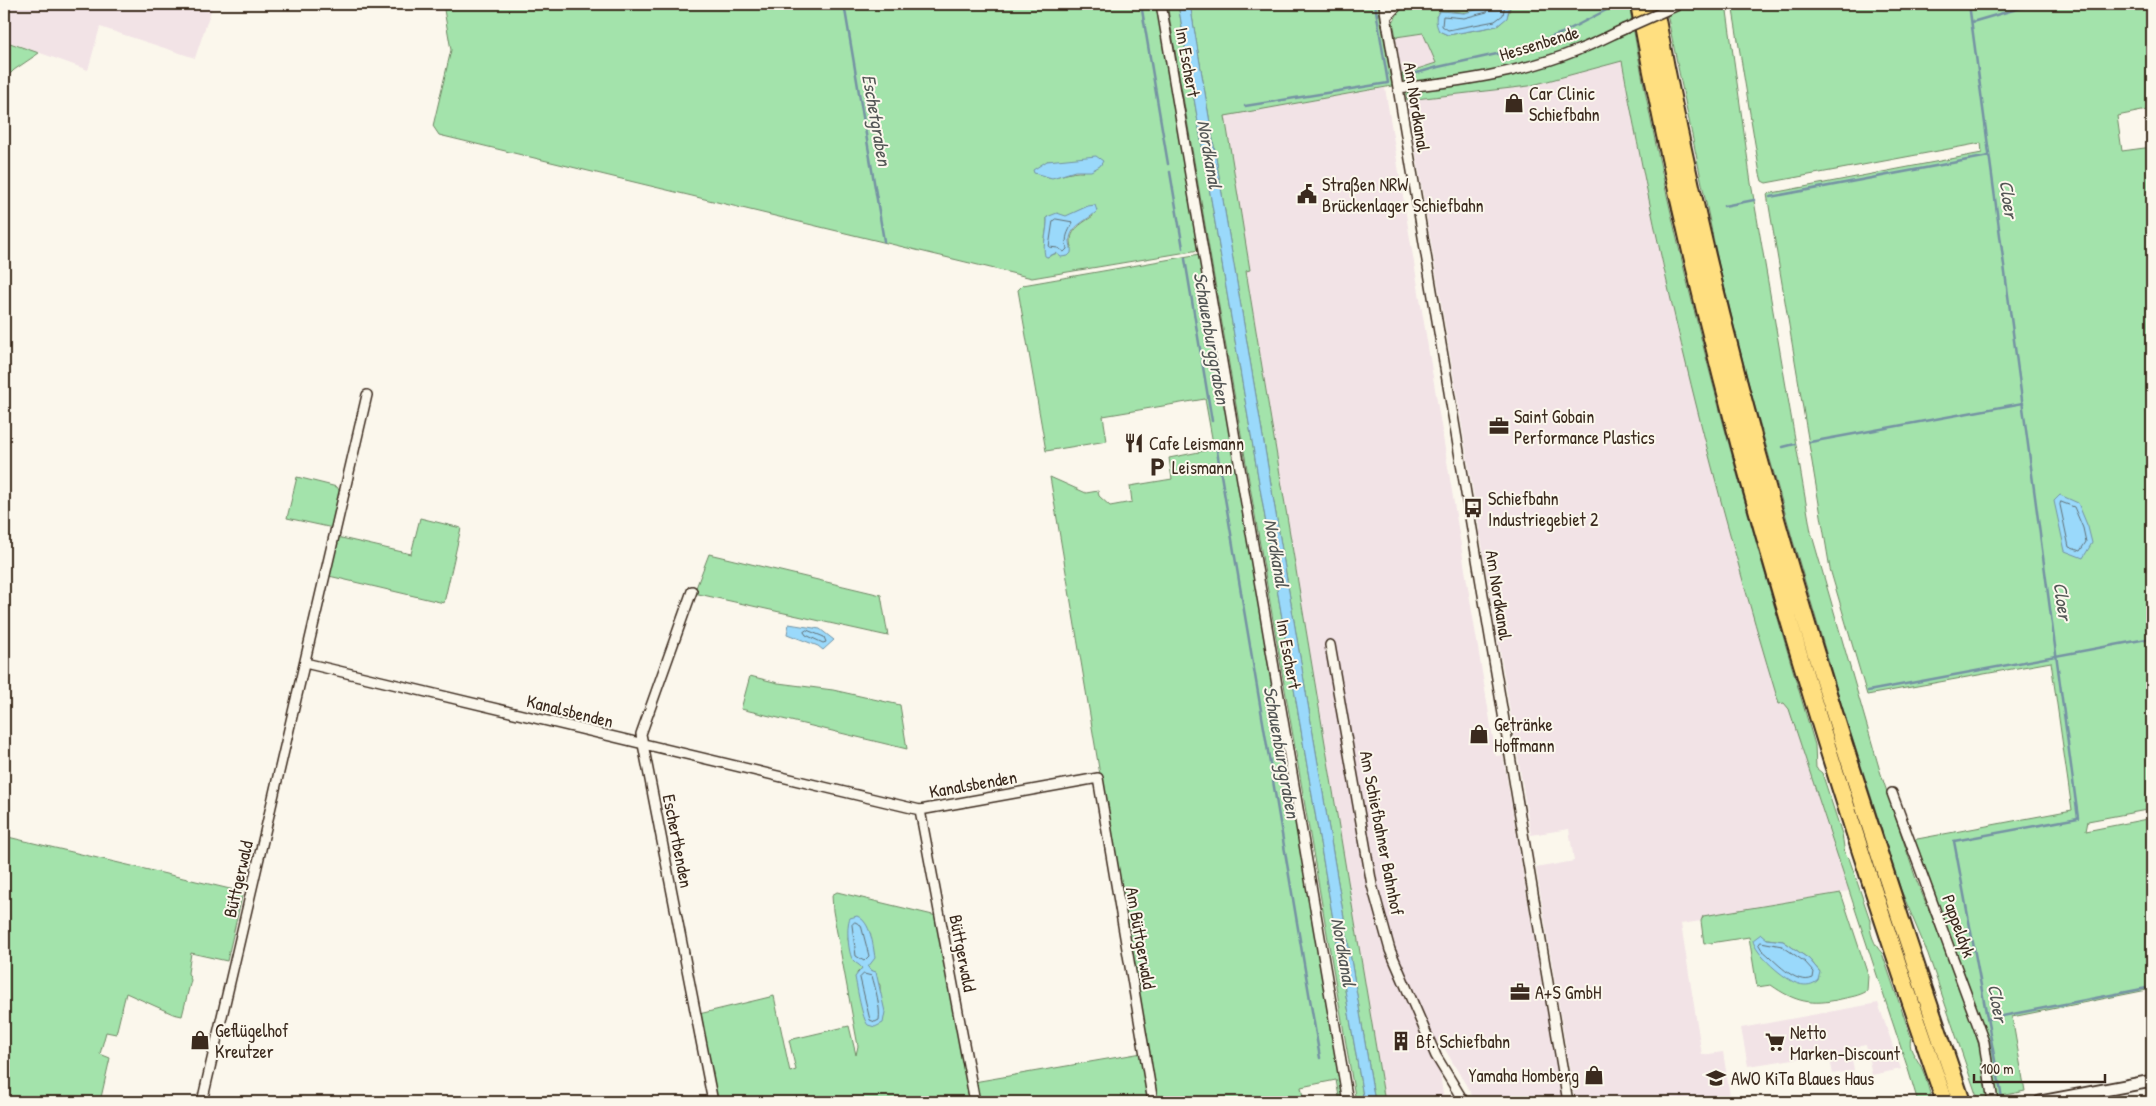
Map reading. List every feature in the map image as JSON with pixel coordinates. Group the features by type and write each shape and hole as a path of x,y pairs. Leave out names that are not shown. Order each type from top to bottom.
{"highway":[{"path":"1639,4 1676,191 1718,370 1753,498 1799,656 1844,798 1951,1096"},
{"path":"1654,4 1690,188 1733,366 1814,652 1951,1096"}],"street":[{"name":"Im Eschert","path":"1161,4 1348,1102"},
{"name":"Am Nordkanal","path":"1384,4 1568,1102"},
{"path":"1386,17 1399,4"},
{"name":"Hessenbende","path":"1398,88 1456,82 1530,65 1578,50 1680,5"},
{"path":"305,663 367,396"},
{"name":"Eschertbenden","path":"692,591 641,734 713,1102"},
{"name":"Am Schiefbahner Bahnhof","path":"1330,645 1372,885 1390,950 1436,1056 1464,1102"},
{"name":"Kanalsbenden","path":"305,663 920,810 1098,778"},
{"name":"Büttgerwald","path":"202,1102 305,663"},
{"name":"Am Büttgerwald","path":"1098,778 1153,1102"},
{"name":"Pappeldyk","path":"1892,793 1984,1042 1993,1102"},
{"name":"Büttgerwald","path":"920,810 975,1102"},
{"path":"2040,1102 2152,1081"}],"shaded area":[{"path":"4,4 213,4 195,58 100,27 88,70 4,40"},
{"path":"399,4 438,4 439,11"},
{"path":"1423,33 1436,63 1402,74 1396,37"},
{"path":"1622,61 1636,139 1665,273 1728,527 1779,704 1784,703 1789,709 1849,891 1703,916 1701,921 1681,924 1702,1055 1723,1052 1731,1102 1575,1102 1536,868 1574,861 1569,829 1531,835 1407,100 1529,86"},
{"path":"1385,88 1496,756 1503,755 1562,1102 1476,1102 1440,1041 1436,1043 1444,1102 1385,1102 1246,271 1250,269 1224,116"},
{"path":"1878,1003 1901,1069 1872,1075 1866,1045 1850,1048 1854,1070 1833,1074 1829,1055 1748,1066 1741,1028"}],"green space":[{"path":"443,4 1157,4 1199,250 1032,278 439,135 433,126 451,50","holes":["1070,160 1083,172 1046,177 1047,161","1088,206 1093,216 1073,232 1071,237 1072,247 1047,257 1045,252 1047,217 1066,217"]},
{"path":"1167,4 1178,4 1364,1102 1356,1102"},
{"path":"1190,4 1378,4 1392,86 1225,116 1250,270 1246,271 1385,1102 1375,1102"},
{"path":"1403,4 1486,4 1478,11 1468,13 1446,11 1436,16 1439,31 1448,35 1497,26 1506,16 1510,4 1629,4 1646,98 1688,284 1736,469 1815,745 1816,768 1822,773 1842,834 1845,854 1849,858 1870,920 1873,938 1882,953 1911,1037 1913,1054 1921,1067 1933,1102 1918,1102 1789,709 1784,703 1779,704 1755,625 1691,385 1654,223 1622,61 1529,86 1407,100 1402,74 1436,63 1423,33 1396,37 1393,22"},
{"path":"1665,4 1726,4 1751,183 1811,532 1880,771 1916,879 1956,976 1973,1025 1981,1053 1988,1099 1978,1100 1928,954 1901,890 1840,700 1793,541 1747,378 1719,266"},
{"path":"1732,4 2152,4 2152,109 2117,116 2122,151 2152,147 2152,469 2149,470 2152,496 2152,809 2088,821 2086,831 2152,818 2152,989 2012,1017 2025,1091 1997,1097 1990,1051 1985,1034 1912,840 2072,810 2051,662 1867,695 1830,569 1767,194 1982,153 1981,143 1766,183 1762,181"},
{"path":"4,41 39,53 14,70 4,80"},
{"path":"1200,254 1344,1102 1340,1102 1336,1080 1301,1087 1304,1102 1155,1102 1050,477 1086,493 1098,491 1099,496 1110,506 1132,502 1130,486 1172,479 1169,458 1214,449 1205,399 1103,416 1107,441 1046,451 1018,290 1023,285"},
{"path":"297,477 337,487 341,493 333,528 287,518"},
{"path":"420,518 461,528 444,603 329,576 337,537 411,554"},
{"path":"709,554 881,595 888,636 694,593"},
{"path":"750,676 778,683 833,690 900,705 907,749 741,709"},
{"path":"8,837 243,892 227,961 191,953 188,973 191,980 182,1016 173,1014 126,993 116,1034 106,1032 100,1054 110,1058 100,1102 4,1102 4,858"},
{"path":"837,892 937,916 972,1102 717,1102 699,1014 774,996 790,1072 796,1070 789,1040 849,1026 856,1055 858,1046 833,911 832,895","holes":["849,932 870,933 874,954 868,967 880,985 880,995 863,1014 857,973 862,968 852,958 848,939"]},
{"path":"1841,893 1868,975 1867,991 1831,1001 1812,1002 1796,999 1771,985 1757,987 1749,937 1704,944 1701,921 1703,916","holes":["1767,939 1783,941 1809,959 1820,972"]},
{"path":"1142,1053 1150,1102 978,1102 974,1082"}],"water":[{"name":"Nordkanal","path":"1178,4 1190,4 1375,1102 1364,1102"},
{"path":"1486,4 1510,4 1507,18 1497,26 1448,35 1439,31 1436,18 1440,11 1464,13 1484,8"},
{"path":"1096,156 1103,161 1100,166 1091,171 1075,171 1052,178 1034,173 1033,170 1047,161"},
{"path":"1095,205 1097,211 1073,231 1070,241 1071,253 1068,256 1061,257 1056,253 1045,256 1047,217 1057,213 1066,216 1088,206"},
{"path":"2060,495 2078,503 2088,527 2092,543 2083,558 2065,551 2054,501"},
{"path":"789,624 820,629 834,640 823,650 818,646 787,634"},
{"path":"857,916 865,923 870,934 875,958 868,967 876,972 885,1012 883,1023 875,1027 868,1025 864,1016 855,977 862,968 851,957 849,946 850,918"},
{"path":"1761,934 1767,939 1783,941 1809,959 1820,972 1818,980 1812,984 1802,985 1786,978 1765,959 1755,946 1753,940"}],"waterway":[{"name":"Eschetgraben","path":"844,4 884,241"},
{"name":"Schauenburggraben","path":"1141,4 1168,164"},
{"path":"1245,106 1388,83 1375,4"},
{"name":"Cloer","path":"1969,4 2078,818 1954,841 2002,1098"},
{"path":"1972,22 2034,4"},
{"path":"1406,76 1524,48 1562,33 1616,5"},
{"path":"1770,197 1989,156"},
{"name":"Schauenburggraben","path":"1170,172 1183,248"},
{"path":"1724,206 1754,200"},
{"name":"Schauenburggraben","path":"1185,259 1212,421"},
{"path":"1810,442 2023,403"},
{"path":"1783,447 1795,444"},
{"name":"Schauenburggraben","path":"1217,451 1320,1058"},
{"path":"1868,691 2152,638"},
{"path":"1987,1019 2152,987"}],"place":[{"name":"Car Clinic Schiefbahn","path":"1514,103"},
{"name":"Straßen NRW Brückenlager Schiefbahn","path":"1307,194"},
{"name":"Saint Gobain Performance Plastics","path":"1499,426"},
{"name":"Cafe Leismann","path":"1134,443"},
{"name":"Leismann","path":"1157,467"},
{"name":"Schiefbahn Industriegebiet 2","path":"1473,508"},
{"name":"Getränke Hoffmann","path":"1479,734"},
{"name":"A+S GmbH","path":"1520,992"},
{"name":"Geflügelhof Kreutzer","path":"200,1040"},
{"name":"Bf. Schiefbahn","path":"1401,1041"},
{"name":"Netto Marken-Discount","path":"1775,1042"},
{"name":"Yamaha Homberg","path":"1594,1075"},
{"name":"AWO KiTa Blaues Haus","path":"1716,1078"}]}
